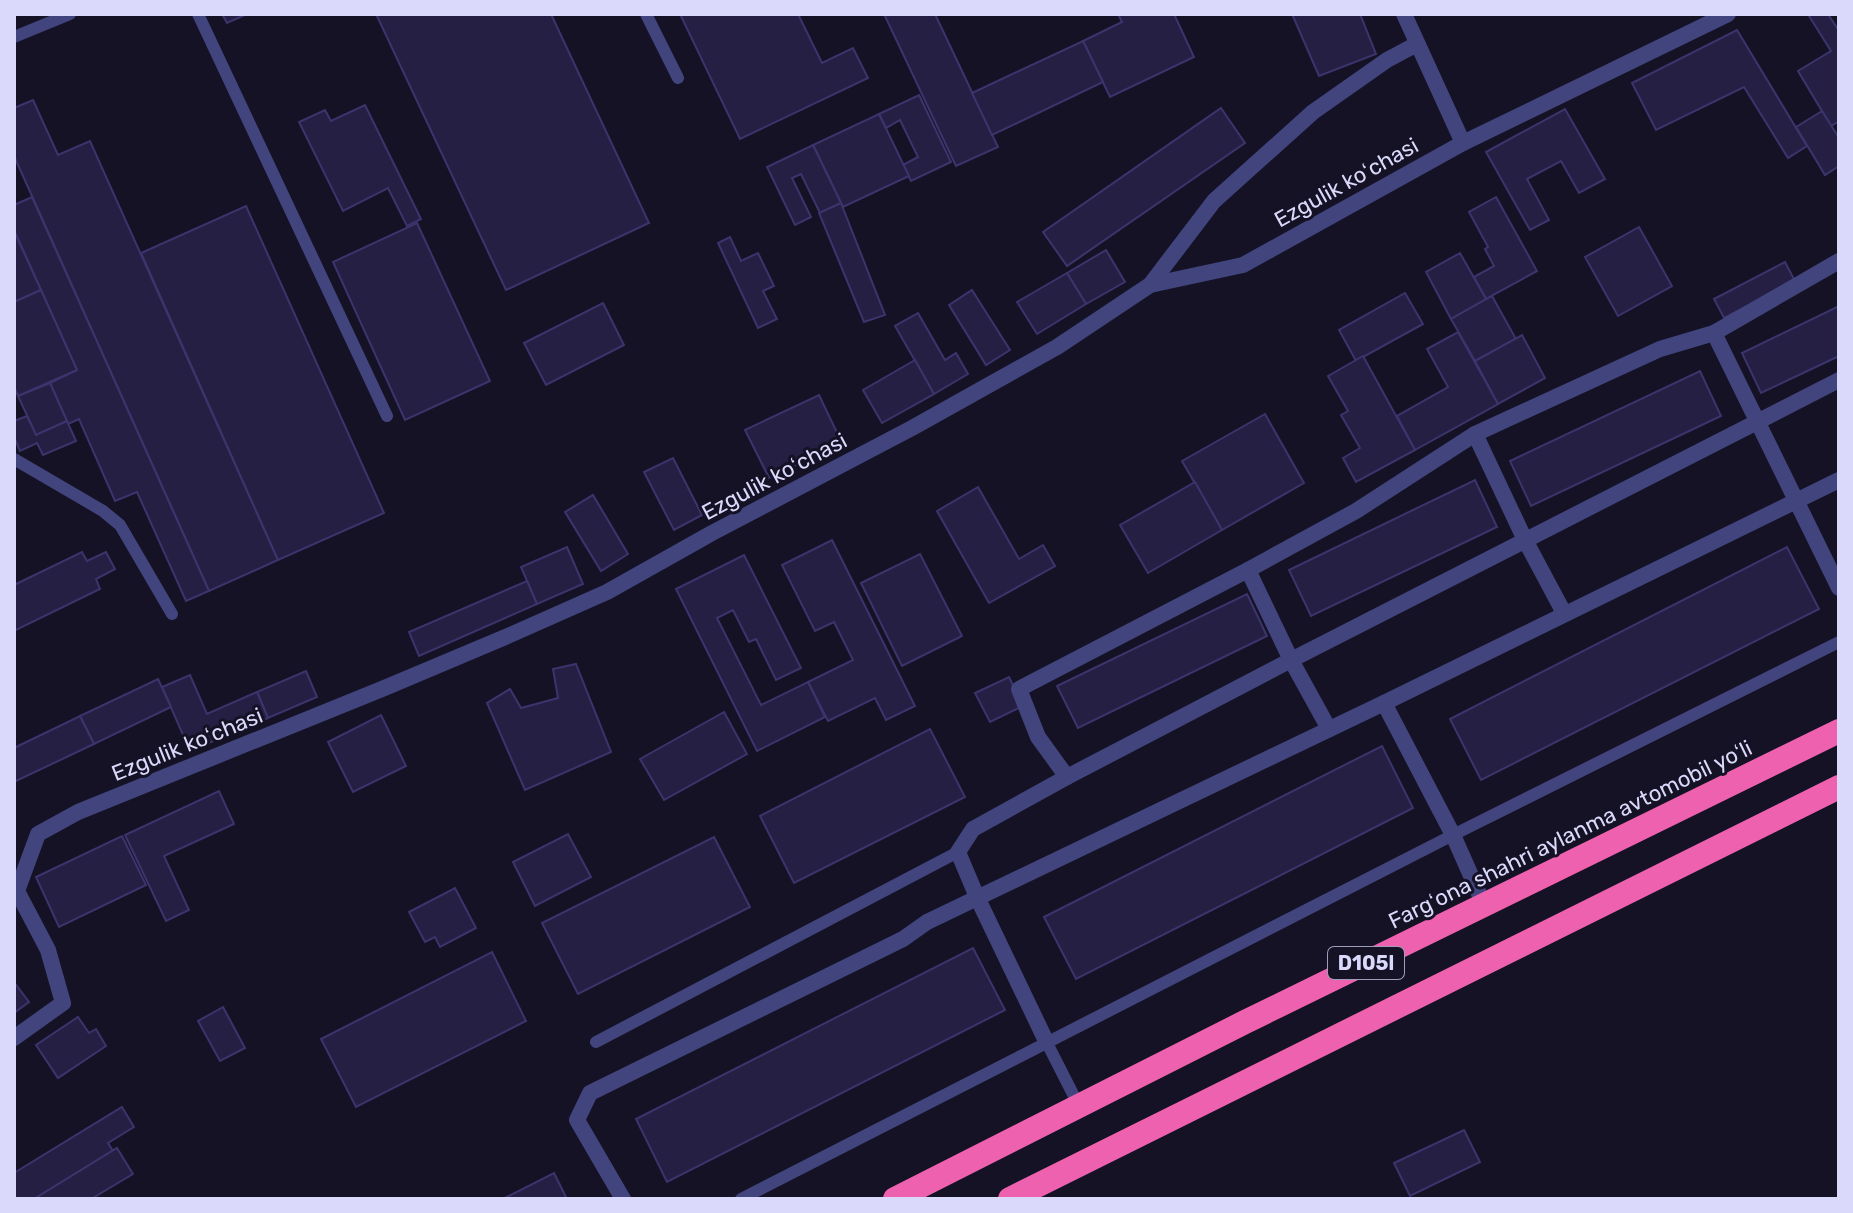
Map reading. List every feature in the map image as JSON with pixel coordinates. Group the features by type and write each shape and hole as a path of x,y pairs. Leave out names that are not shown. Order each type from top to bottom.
{"highway":[{"name":"Fargʻona shahri aylanma avtomobil yoʻli","path":"895,1199 1245,1022 1839,731"},
{"name":"D105l","path":"1010,1199 1839,787"}],"street":[{"path":"1404,14 1463,143"},
{"name":"Ezgulik koʻchasi","path":"14,1038 63,1003 48,950 17,891 38,834 78,812 382,689 607,592 1057,347 1150,285 1243,265 1463,143 1728,14"},
{"path":"1150,285 1214,201 1313,112 1387,60 1417,44"},
{"path":"1067,777 1038,737 1019,689 1356,511 1475,434 1660,349 1714,333 1839,261"},
{"path":"1714,333 1839,588"},
{"path":"1047,1043 958,852 973,829 1291,660 1839,380"},
{"path":"1475,434 1525,540 1564,613"},
{"path":"623,1199 577,1120 590,1093 903,939 927,922 977,897 1384,703 1839,480"},
{"path":"1248,570 1291,660 1329,729"},
{"path":"1384,703 1453,835 1484,905"}],"lane":[{"path":"14,37 70,14"},
{"path":"198,14 387,416"},
{"path":"646,14 678,78"},
{"path":"14,459 103,511 120,525 172,614"},
{"path":"741,1199 1453,835 1839,642"},
{"path":"596,1042 958,852"},
{"path":"1047,1043 1079,1106"}],"building":[{"path":"222,14 247,14 227,23"},
{"path":"376,14 551,14 649,223 506,290"},
{"path":"680,14 798,14 822,63 853,48 868,78 740,139"},
{"path":"884,14 935,14 998,147 956,166"},
{"path":"1118,14 1174,14 1194,57 1110,97 1083,41 1122,22"},
{"path":"1292,14 1360,14 1376,54 1319,76"},
{"path":"1828,14 1839,31 1839,121 1831,126 1798,71 1831,51 1809,16"},
{"path":"1737,30 1807,146 1788,158 1744,87 1656,130 1632,83"},
{"path":"1083,41 1103,82 992,135 972,93"},
{"path":"919,95 951,162 911,181 903,165 918,157 900,120 886,128 879,114"},
{"path":"33,100 58,155 90,141 278,560 209,591 14,156 14,108"},
{"path":"365,105 421,219 407,226 388,188 343,211 299,122 325,110 331,121"},
{"path":"1221,108 1245,143 1067,266 1043,232"},
{"path":"1565,109 1605,179 1579,193 1561,161 1527,179 1549,220 1530,230 1486,152"},
{"path":"1822,111 1839,138 1839,166 1825,175 1796,127"},
{"path":"879,114 909,176 843,207 813,145"},
{"path":"813,145 841,203 820,213 801,174 792,178 811,217 795,225 767,167"},
{"path":"32,197 209,591 186,601 137,492 115,501 79,419 68,424 50,383 77,370 14,230 14,205"},
{"path":"1496,197 1537,271 1486,299 1474,277 1494,266 1485,249 1488,247 1469,212"},
{"path":"841,203 885,315 864,322 819,213"},
{"path":"246,206 384,513 278,560 141,253"},
{"path":"417,223 490,381 405,420 333,262"},
{"path":"1639,227 1672,286 1618,316 1585,257"},
{"path":"14,233 41,290 14,302"},
{"path":"730,237 741,261 758,253 774,286 763,291 777,319 758,328 718,243"},
{"path":"1106,250 1125,282 1086,304 1067,273"},
{"path":"1460,253 1486,299 1451,319 1426,272"},
{"path":"1785,262 1795,281 1724,318 1714,299"},
{"path":"1067,273 1086,304 1037,334 1017,302"},
{"path":"41,290 77,370 18,396 14,387 14,302"},
{"path":"972,290 1010,350 986,365 949,305"},
{"path":"1405,293 1423,324 1356,361 1339,330"},
{"path":"1492,296 1516,339 1475,361 1451,319"},
{"path":"603,303 624,345 546,385 524,343"},
{"path":"1839,306 1839,356 1761,393 1742,353"},
{"path":"918,313 945,360 956,353 968,374 934,394 895,326"},
{"path":"1458,332 1498,404 1415,450 1397,416 1448,387 1427,349"},
{"path":"1522,335 1545,378 1498,404 1475,361"},
{"path":"1363,356 1415,450 1356,482 1343,458 1360,448 1341,415 1348,411 1328,376"},
{"path":"915,360 934,394 882,423 863,390"},
{"path":"1700,371 1721,416 1531,506 1510,461"},
{"path":"50,383 67,421 36,435 18,396"},
{"path":"819,395 842,443 769,478 745,430"},
{"path":"1265,414 1304,483 1222,530 1182,461"},
{"path":"27,416 36,435 67,421 76,441 43,455 37,443 20,451 14,437 14,421"},
{"path":"673,458 702,515 674,530 644,472"},
{"path":"1475,480 1497,527 1311,616 1289,570"},
{"path":"1195,482 1222,530 1148,573 1120,525"},
{"path":"978,487 1019,559 1043,545 1055,566 989,603 937,511"},
{"path":"593,495 628,554 601,571 565,512"},
{"path":"832,540 915,706 886,720 875,698 828,721 808,682 853,660 834,622 815,631 782,565"},
{"path":"567,547 583,584 537,604 521,567"},
{"path":"1787,547 1819,609 1481,780 1450,719"},
{"path":"82,552 87,561 106,552 115,569 96,579 100,589 14,631 14,585"},
{"path":"920,554 962,636 902,666 861,583"},
{"path":"744,555 801,668 776,680 756,639 749,642 733,610 717,618 761,705 808,682 825,717 757,751 676,589"},
{"path":"527,581 537,604 419,656 409,632"},
{"path":"1247,594 1267,636 1078,728 1057,686"},
{"path":"576,664 611,752 525,790 487,703 510,689 521,708 558,698 553,669"},
{"path":"306,671 317,697 268,718 257,692"},
{"path":"190,675 207,714 257,692 268,718 190,751 162,687"},
{"path":"1009,677 1023,706 990,722 975,693"},
{"path":"158,679 171,707 94,744 80,716"},
{"path":"724,712 747,754 664,800 640,759"},
{"path":"381,715 406,766 353,792 328,742"},
{"path":"80,716 94,744 14,782 14,748"},
{"path":"930,729 965,797 794,883 760,816"},
{"path":"1382,746 1413,808 1076,979 1044,917"},
{"path":"219,791 234,824 164,856 189,910 166,921 125,835"},
{"path":"568,834 591,877 535,906 513,862"},
{"path":"122,836 146,885 59,927 36,877"},
{"path":"714,837 750,907 578,994 542,923"},
{"path":"455,888 476,928 440,947 435,937 425,942 409,912"},
{"path":"973,948 1005,1010 667,1182 636,1119"},
{"path":"492,952 526,1021 356,1107 321,1039"},
{"path":"14,982 29,1002 14,1013"},
{"path":"223,1007 245,1048 220,1061 198,1021"},
{"path":"78,1017 89,1033 96,1029 106,1046 58,1078 36,1045"},
{"path":"122,1107 134,1127 108,1143 113,1151 34,1199 14,1199 14,1173"},
{"path":"1464,1130 1480,1162 1410,1196 1394,1163"},
{"path":"117,1148 133,1174 91,1199 34,1199"},
{"path":"554,1173 567,1199 503,1199"}]}
